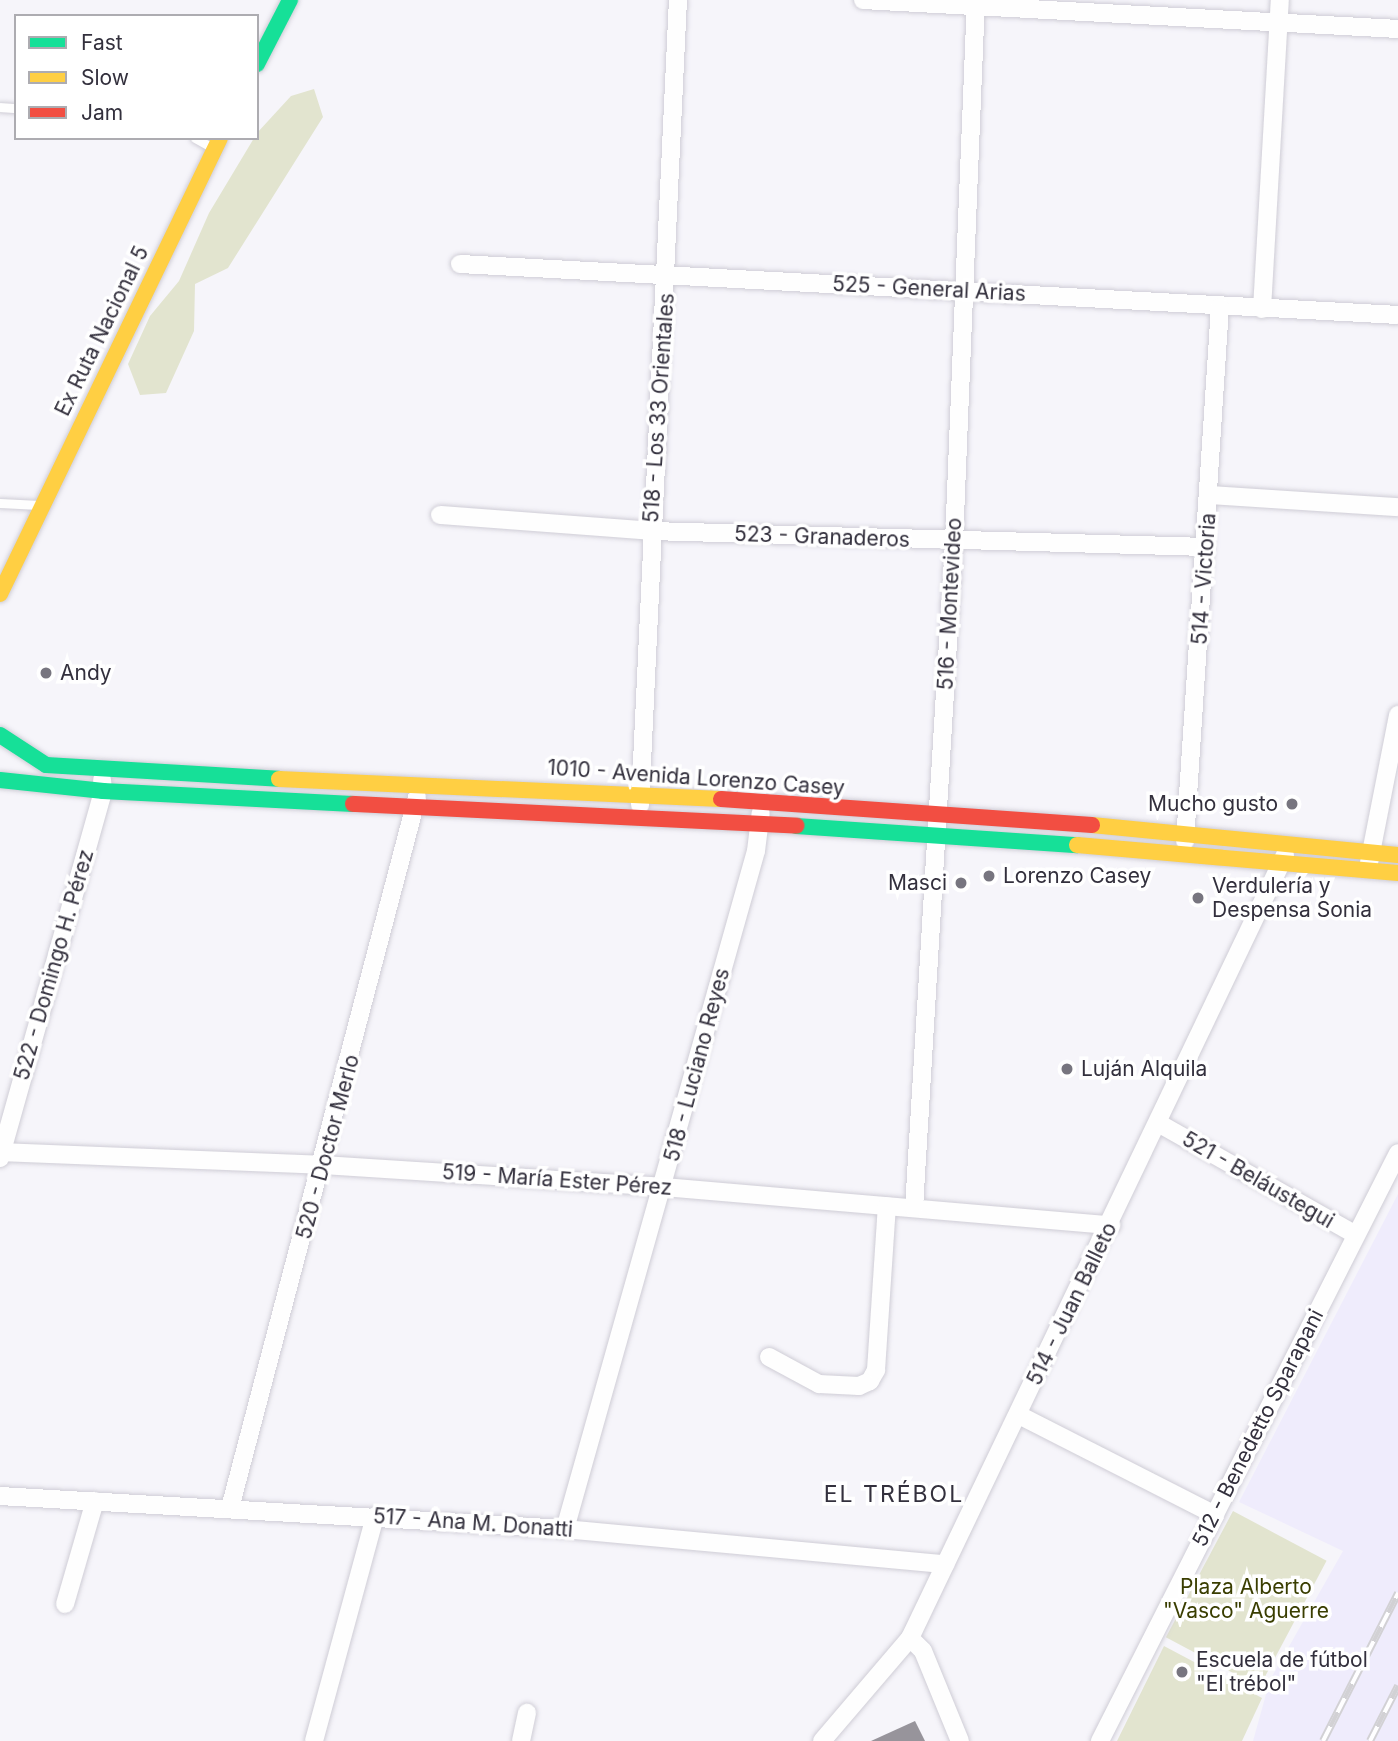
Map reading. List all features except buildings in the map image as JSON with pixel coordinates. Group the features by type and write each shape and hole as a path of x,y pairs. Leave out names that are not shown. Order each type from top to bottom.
{"main road":[{"path":"259,60 290,0"},
{"name":"Ex Ruta Nacional 5","path":"0,594 22,542 217,143"},
{"name":"Ex Ruta Nacional 5","path":"0,573 22,542"},
{"name":"1010 - Avenida Lorenzo Casey","path":"0,735 46,765 101,771 641,794 1186,831 1285,853"},
{"name":"1010 - Avenida Lorenzo Casey","path":"0,780 103,791 761,822 1184,851 1285,853 1369,861 1398,873"},
{"name":"1010 - Avenida Lorenzo Casey","path":"1369,861 1398,855"}],"street":[{"name":"518 - Los 33 Orientales","path":"639,816 650,531 667,275 678,0"},
{"path":"863,0 976,4 1398,29"},
{"path":"1262,309 1280,0"},
{"name":"516 - Montevideo","path":"914,1208 954,542 976,4"},
{"name":"525 - General Arias","path":"460,264 1398,315"},
{"name":"514 - Victoria","path":"1184,851 1211,495 1220,307"},
{"path":"1211,495 1398,507"},
{"name":"523 - Granaderos","path":"440,515 650,531 954,542 1205,547"},
{"path":"1369,861 1398,715"},
{"name":"522 - Domingo H. Pérez","path":"1,1155 103,791 101,771"},
{"name":"520 - Doctor Merlo","path":"230,1508 324,1165 416,806 418,783"},
{"name":"518 - Luciano Reyes","path":"565,1528 664,1187 761,822 761,802"},
{"name":"514 - Juan Balleto","path":"822,1741 910,1638 1160,1124 1285,853"},
{"name":"521 - Beláustegui","path":"1160,1124 1356,1235"},
{"name":"512 - Benedetto Sparapani","path":"1100,1741 1398,1153"},
{"name":"519 - María Ester Pérez","path":"1,1155 324,1165 664,1187 1111,1225"},
{"path":"769,1357 819,1384 859,1386 870,1381 876,1370 887,1206"},
{"path":"1019,1415 1214,1515"},
{"name":"517 - Ana M. Donatti","path":"0,1496 565,1528 945,1564"},
{"path":"65,1604 95,1501"},
{"path":"314,1741 375,1516"},
{"path":"910,1638 923,1651 960,1741"},
{"path":"521,1741 527,1713"}],"lane":[{"path":"0,503 41,506"}],"shaded area":[{"path":"1398,1194 1398,1741 1253,1741 1270,1680 1343,1551 1239,1502"}],"green space":[{"path":"314,89 323,117 228,268 195,284 194,331 166,393 140,395 128,364 150,316 179,281 209,213 253,140 259,140 259,131 291,96"},
{"name":"Plaza Alberto \"Vasco\" Aguerre","path":"1233,1511 1327,1561 1259,1687 1166,1637"},
{"name":"Escuela de fútbol \"El trébol\"","path":"1164,1646 1262,1698 1242,1741 1117,1741"}],"railway":[{"path":"1323,1741 1398,1593"},
{"path":"1370,1741 1398,1686"}],"traffic: fast":[{"path":"259,60 290,0"},
{"path":"0,735 46,765 279,779"},
{"path":"0,780 103,791 353,804"},
{"path":"796,826 1077,845"}],"traffic: slow":[{"path":"0,594 219,140"},
{"path":"279,779 721,799"},
{"path":"1092,825 1398,855"},
{"path":"1077,845 1398,873"}],"traffic: jam":[{"path":"721,799 1092,825"},
{"path":"353,804 796,826"}],"place":[{"name":"Andy","path":"46,673"},
{"name":"Mucho gusto","path":"1292,804"},
{"name":"Lorenzo Casey","path":"989,876"},
{"name":"Masci","path":"961,883"},
{"name":"Verdulería y Despensa Sonia","path":"1198,898"},
{"name":"Luján Alquila","path":"1067,1069"},
{"name":"Escuela de fútbol \"El trébol\"","path":"1182,1672"}],"district":[{"name":"EL TRÉBOL","path":"894,1494"}]}
